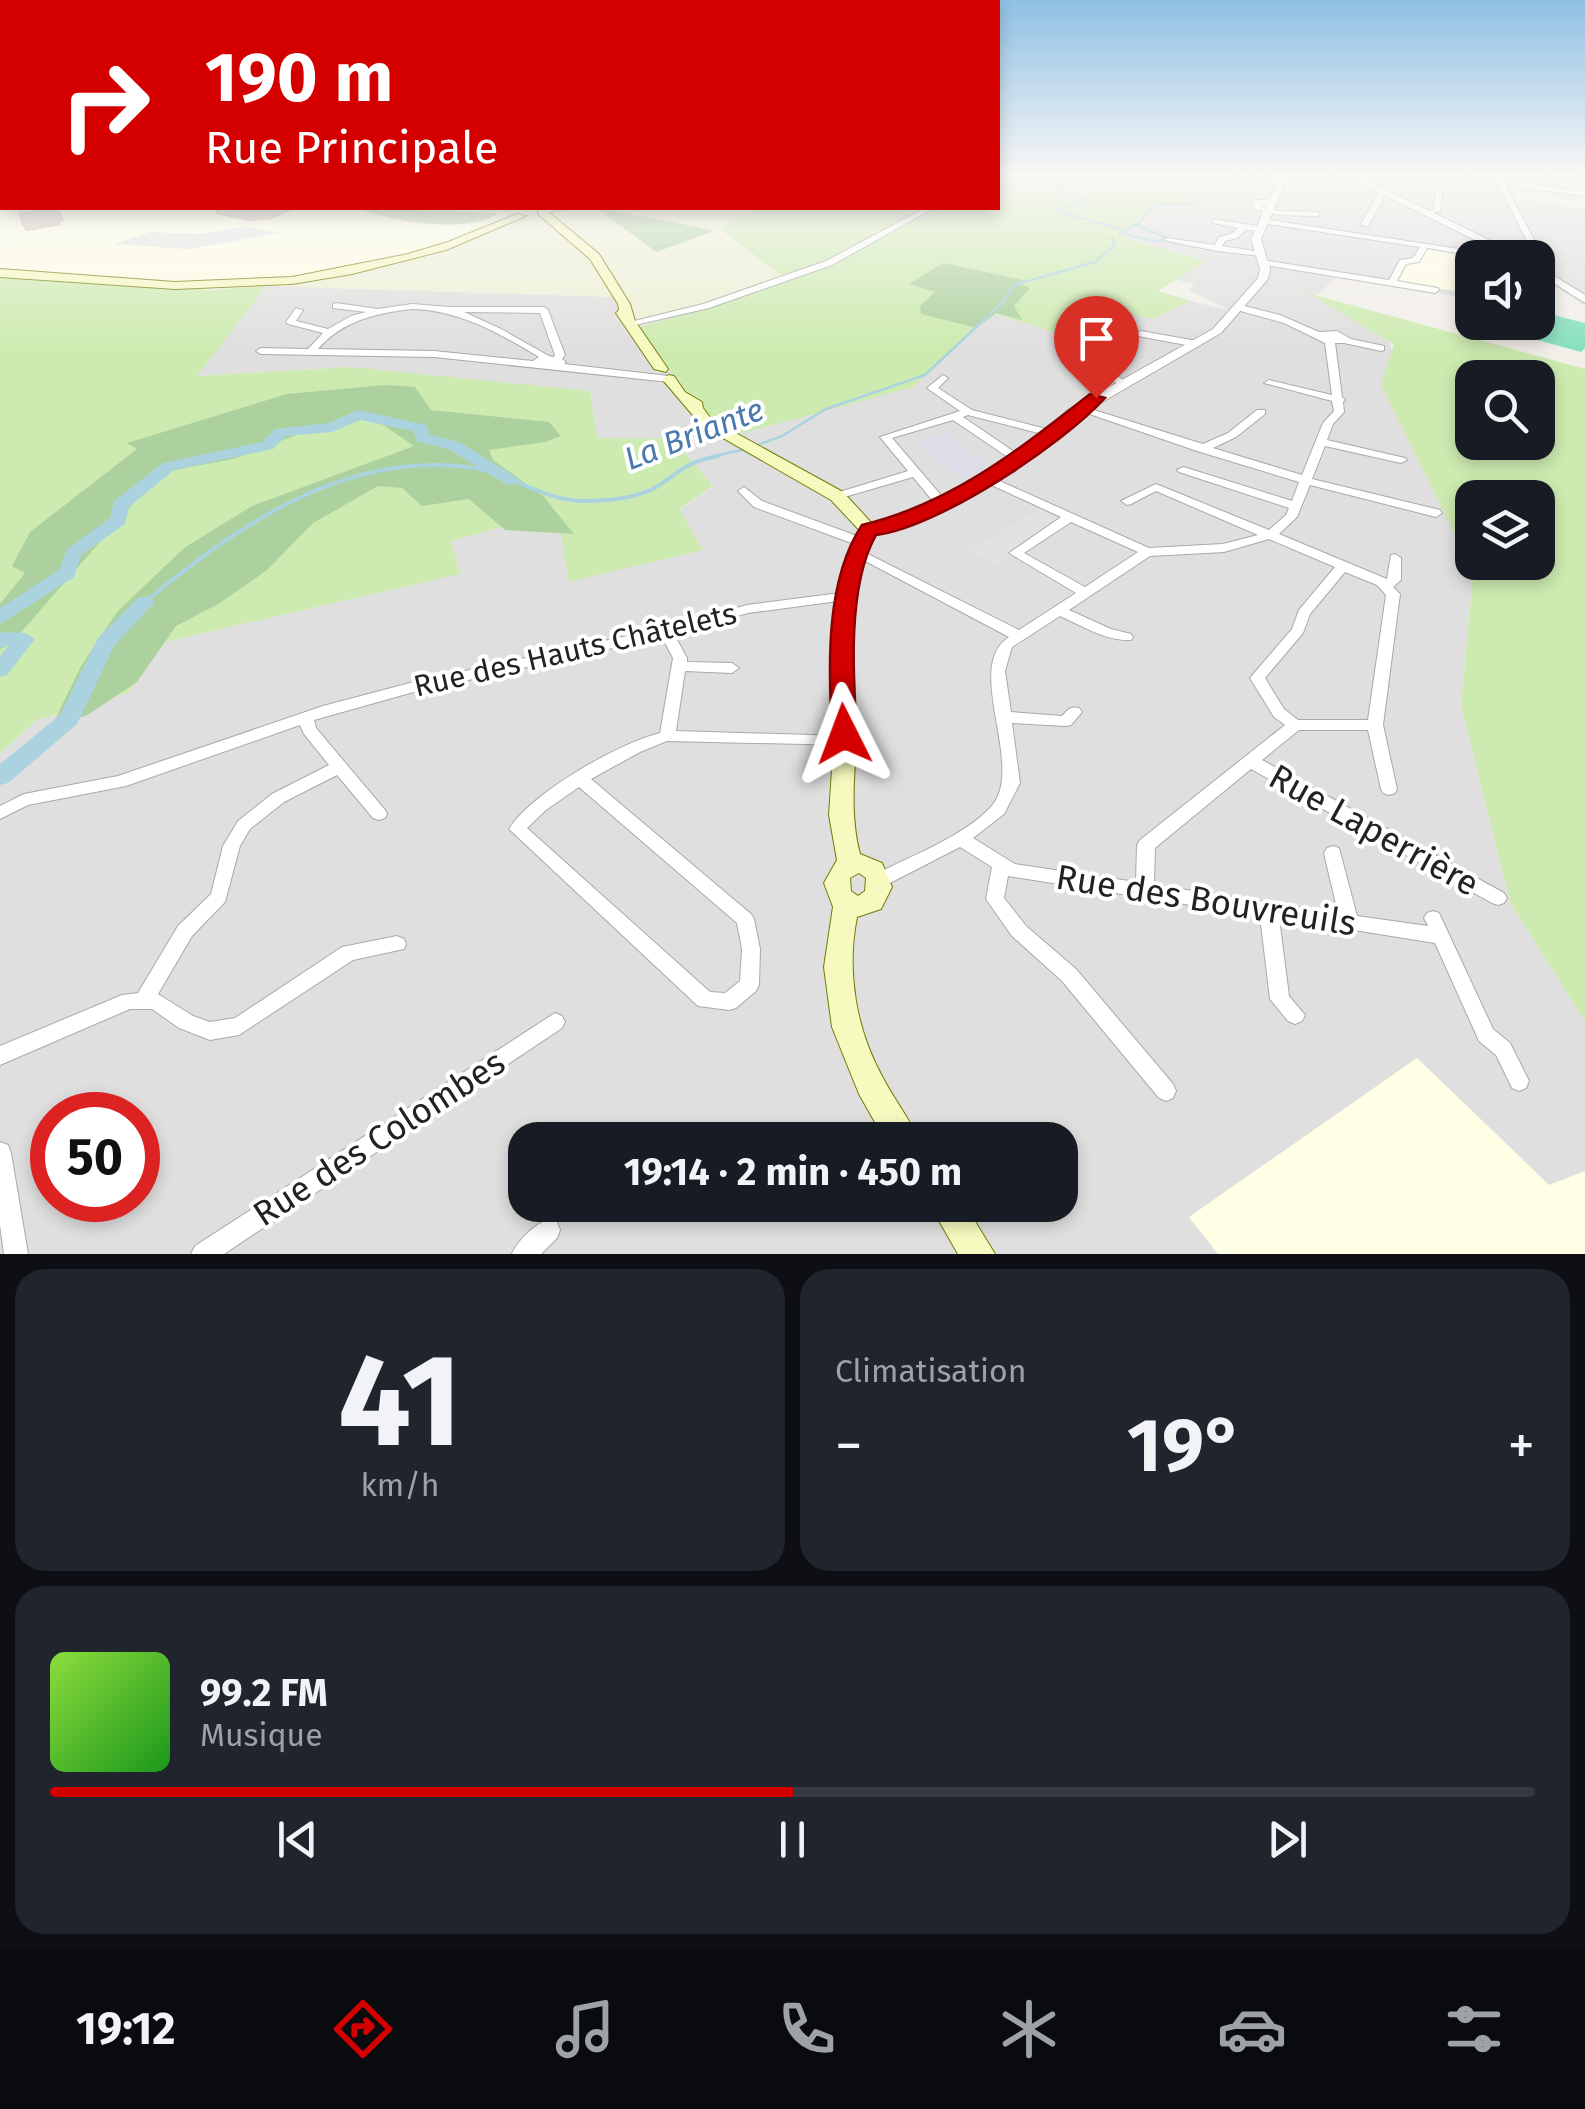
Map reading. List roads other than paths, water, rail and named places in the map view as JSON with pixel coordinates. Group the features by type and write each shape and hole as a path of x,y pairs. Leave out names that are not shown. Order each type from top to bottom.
{"main road":[{"path":"0,273 242,285 336,274 432,250 476,232"},
{"path":"554,232 582,245"},
{"path":"567,232 604,271 605,280 662,371 698,416 837,496 862,542 848,596 842,674 846,726 840,834 851,866"},
{"path":"851,866 870,868 882,879 880,894 863,904 840,896 834,882 837,874 851,866"},
{"path":"847,901 839,939 846,1029 869,1088 891,1122"},
{"path":"957,1222 978,1254"}],"street":[{"path":"631,323 706,306 829,262 886,232"},
{"path":"1217,249 1222,239 1239,232"},
{"path":"862,542 990,480 1020,460 1080,408 1197,344 1240,308 1261,264 1256,240 1260,232"},
{"path":"1339,232 1455,250"},
{"path":"1353,252 1360,236"},
{"path":"1170,240 1217,249 1261,264 1436,290"},
{"path":"1392,282 1403,262 1416,260 1424,247"},
{"path":"1555,280 1585,300"},
{"path":"336,306 374,310 544,310 560,355 550,362"},
{"path":"1240,308 1277,316 1326,338 1337,334 1346,341 1381,348"},
{"path":"448,309 550,362"},
{"path":"298,310 292,322 328,332"},
{"path":"312,350 328,332 374,310"},
{"path":"1266,331 1277,316"},
{"path":"1141,334 1197,344"},
{"path":"268,338 259,354 312,350 434,354 550,362 633,373 662,371"},
{"path":"990,480 1147,552 1224,548 1271,535 1291,517 1328,423 1339,412 1340,400 1326,338"},
{"path":"412,340 434,354"},
{"path":"1078,358 1124,383"},
{"path":"633,373 662,371"},
{"path":"943,378 932,388 1020,460"},
{"path":"1269,383 1340,400"},
{"path":"1080,408 1201,449 1436,512"},
{"path":"1201,449 1232,434 1261,412"},
{"path":"941,503 885,437 962,414 1050,434"},
{"path":"1322,442 1401,460"},
{"path":"1183,470 1296,506"},
{"path":"837,496 914,472"},
{"path":"1127,501 1156,487 1387,585 1393,594 1375,725 1389,789"},
{"path":"744,492 758,504 862,542 1016,635"},
{"path":"1070,517 1016,553 1084,593"},
{"path":"882,879 961,839 998,810 1012,783 1000,657 1016,635 1147,552"},
{"path":"1387,585 1394,580 1395,558"},
{"path":"1343,566 1304,613 1298,630 1256,678 1279,713 1295,725 1375,725"},
{"name":"Rue des Hauts Châtelets","path":"0,813 24,800 120,782 338,708 410,688 666,632 747,609 848,596"},
{"path":"1059,610 1106,632 1126,636"},
{"path":"666,632 678,651 679,666 667,736"},
{"path":"679,666 732,668"},
{"path":"1004,718 1066,721 1074,712"},
{"path":"306,720 309,730 380,814"},
{"path":"1145,891 1146,845 1295,725"},
{"path":"581,780 740,912 749,925 752,966 748,984 740,994 717,1004 705,1000 519,834 522,819 581,780 644,740 667,736 843,741"},
{"name":"Rue Laperrière","path":"1250,761 1498,898"},
{"path":"144,1000 186,931 219,896 232,846 244,825 278,798 339,768"},
{"name":"Rue des Bouvreuils","path":"961,839 1012,870 1350,922 1437,927 1486,1036 1503,1049 1519,1081"},
{"path":"1333,852 1350,922"},
{"path":"1001,863 995,899 1019,931 1069,975 1166,1092"},
{"path":"1269,911 1280,999 1295,1015"},
{"path":"0,1056 113,1006 144,1000 166,1005 197,1028 210,1031 239,1026 349,953 397,944"},
{"name":"Rue des Colombes","path":"204,1254 556,1022"},
{"path":"0,1153 16,1254"},
{"path":"524,1254 549,1230"}],"waterway":[{"name":"La Briante","path":"1120,234 1124,232"},
{"path":"1123,233 1152,241 1172,240 1152,232"},
{"name":"La Briante","path":"755,446 782,436 826,409 925,375 1002,303 1014,285 1095,262 1115,245 1112,238"},
{"path":"0,618 21,600 67,573 73,553 119,520 120,505 169,466 267,446 281,432 332,427 358,415 420,428 423,438 453,445 512,480"},
{"name":"La Briante","path":"706,458 746,449"},
{"name":"La Briante","path":"145,602 256,521 297,499 382,470 427,465 474,468 555,497 583,501 641,494 691,464 718,456"},
{"name":"La Briante","path":"0,777 69,719 105,643 145,602"},
{"path":"0,642 6,638 25,639 0,670"}]}
